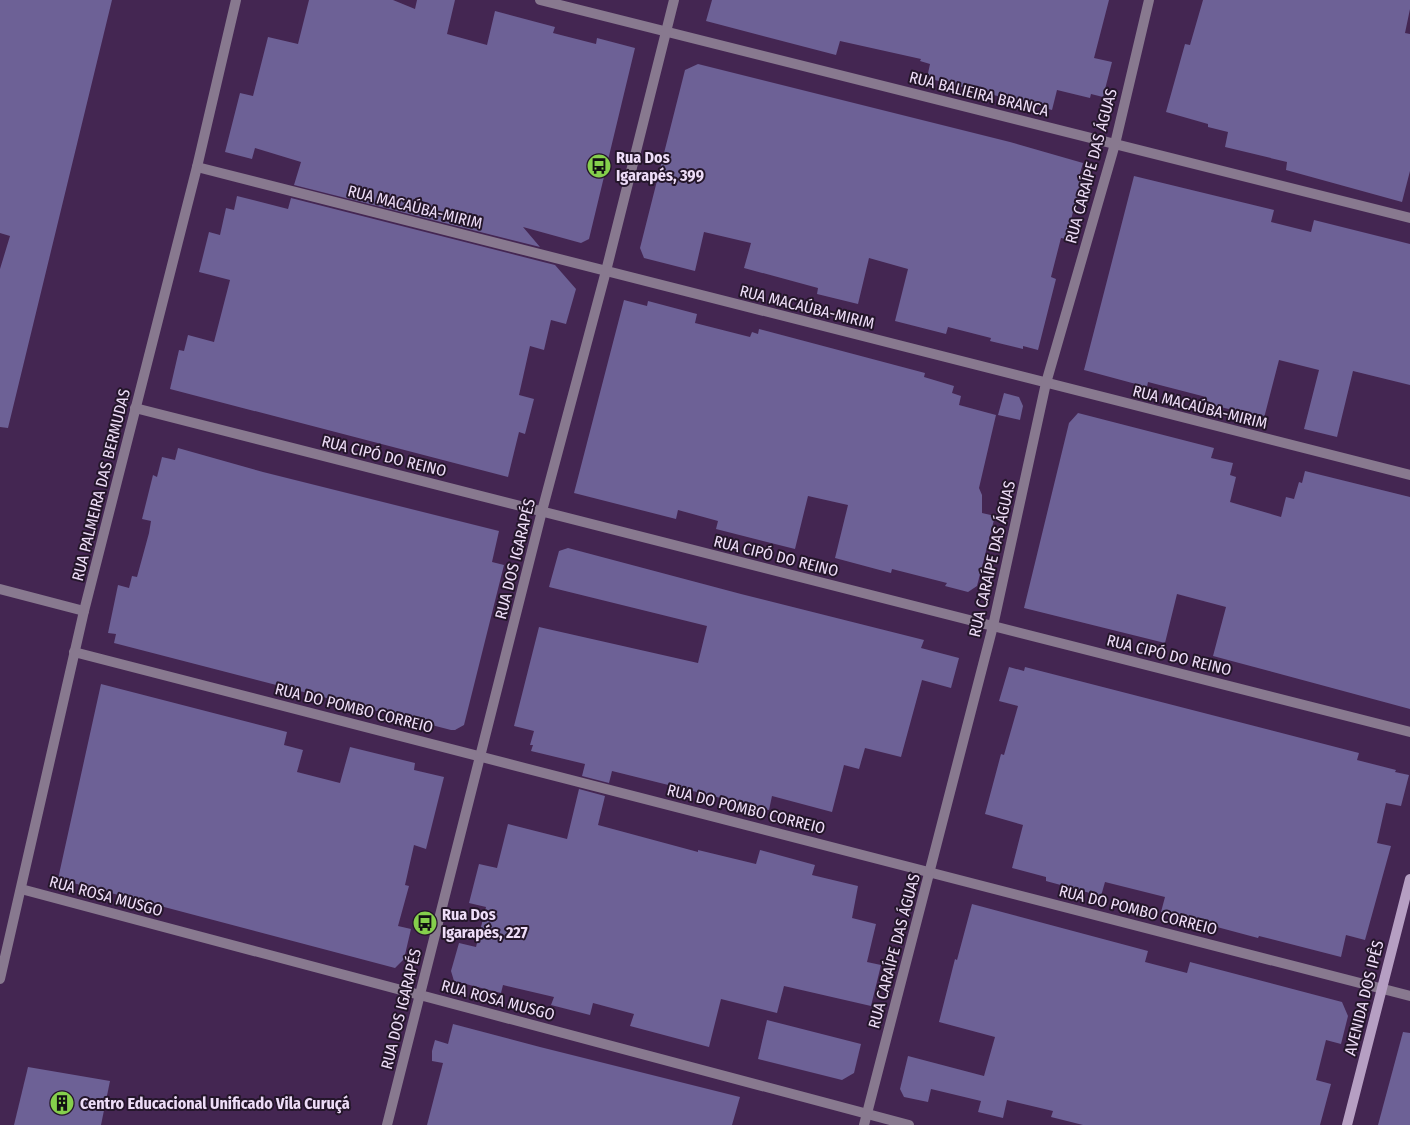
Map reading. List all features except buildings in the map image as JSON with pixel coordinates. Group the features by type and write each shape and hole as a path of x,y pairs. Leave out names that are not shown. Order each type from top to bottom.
{"street":[{"name":"RUA PALMEIRA DAS BERMUDAS","path":"0,979 74,652 197,167 236,0"},
{"name":"RUA BALIEIRA BRANCA","path":"540,0 1410,218"},
{"name":"RUA DOS IGARAPÉS","path":"387,1125 542,511 606,271 674,0"},
{"name":"RUA CARAÍPE DAS ÁGUAS","path":"864,1125 993,626 1046,383 1115,144 1149,0"},
{"name":"RUA MACAÚBA-MIRIM","path":"197,167 1410,475"},
{"name":"RUA CIPÓ DO REINO","path":"136,408 1410,732"},
{"path":"0,589 84,611"},
{"name":"RUA DO POMBO CORREIO","path":"74,652 1410,996"},
{"name":"AVENIDA DOS IPÊS","path":"1347,1125 1410,879"},
{"name":"RUA ROSA MUSGO","path":"21,889 909,1125"}],"place":[{"name":"Rua Dos Igarapés, 399","path":"599,166"},
{"name":"Rua Dos Igarapés, 227","path":"425,923"},
{"name":"Centro Educacional Unificado Vila Curuçá","path":"62,1103"}]}
